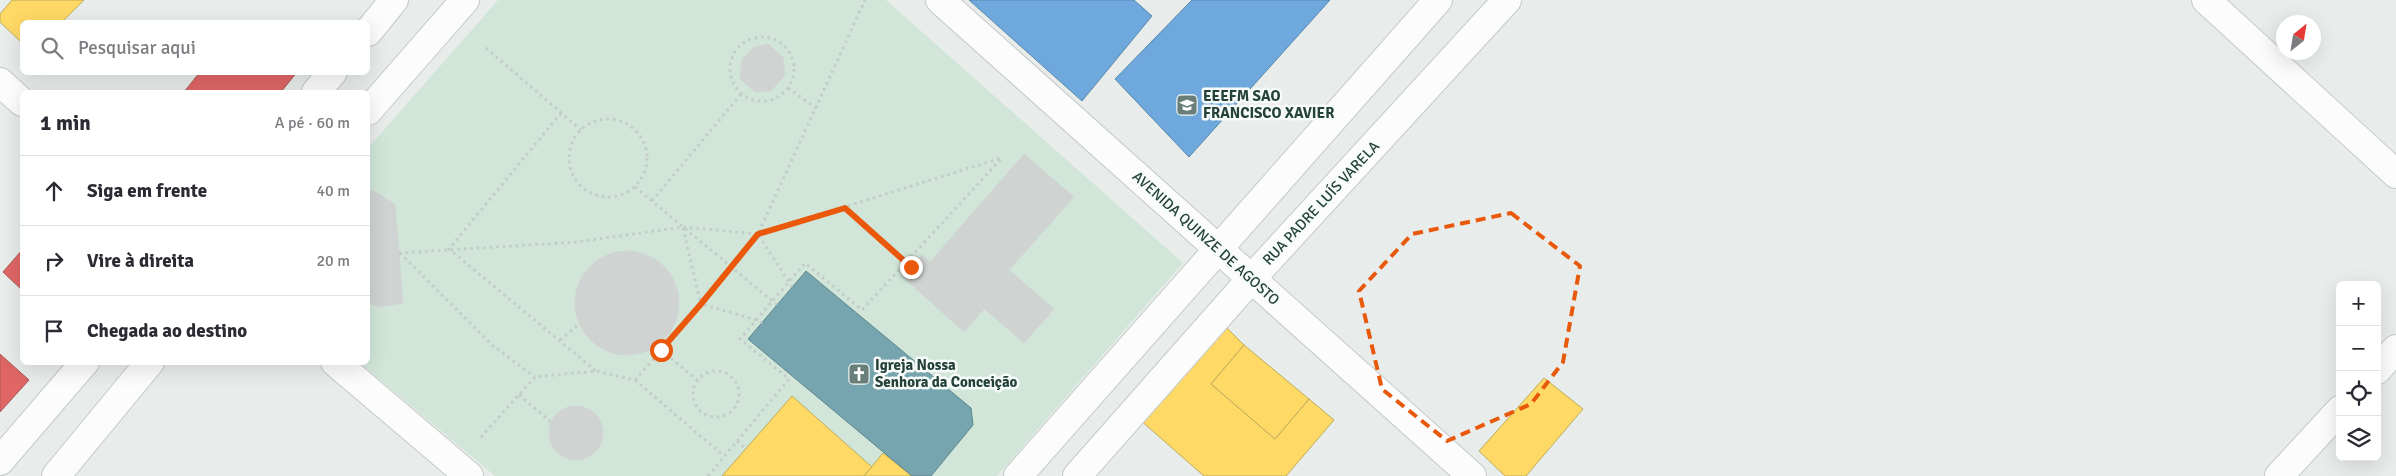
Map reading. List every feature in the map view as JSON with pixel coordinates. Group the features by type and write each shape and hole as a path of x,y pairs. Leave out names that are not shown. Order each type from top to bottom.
{"street":[{"path":"370,30 394,0"},
{"path":"370,109 465,0"},
{"name":"AVENIDA QUINZE DE AGOSTO","path":"940,0 1472,476"},
{"path":"1018,476 1438,0"},
{"name":"RUA PADRE LUÍS VARELA","path":"1078,476 1251,279 1507,0"},
{"path":"2206,0 2396,174"},
{"path":"318,90 330,75"},
{"path":"0,82 20,100"},
{"path":"2381,366 2396,349"},
{"path":"0,461 82,365"},
{"path":"56,476 148,365"},
{"path":"339,365 469,476"},
{"path":"2279,476 2336,414"}],"path":[{"path":"635,380 732,268 758,234 865,0"},
{"path":"756,38 776,41 791,56 794,67 788,88 780,95 760,101 742,93 735,86 730,66 738,48 746,41 756,38"},
{"path":"486,48 581,130"},
{"path":"788,88 816,108"},
{"path":"652,201 742,93"},
{"path":"449,250 560,113"},
{"path":"612,119 624,122 635,128 643,138 647,150 648,163 644,176 636,187 624,194 611,197 598,196 586,190 576,180 570,168 569,156 572,143 581,130 588,124 599,120 612,119"},
{"path":"708,476 789,379 740,339 805,263 862,310 1001,158 758,234 683,227 577,242 400,253 492,345 535,377 596,371 635,380 724,456"},
{"path":"636,187 777,305"},
{"path":"845,208 911,267"},
{"path":"683,227 701,304"},
{"path":"758,234 792,287"},
{"path":"449,250 596,371"},
{"path":"701,304 762,323"},
{"path":"560,340 579,324"},
{"path":"661,350 697,380"},
{"path":"717,370 732,376 740,390 736,406 725,416 709,416 703,413 694,401 692,394 697,380 702,374 717,370"},
{"path":"481,438 535,377"},
{"path":"519,395 551,422"},
{"path":"737,441 746,449"}],"highlighted area":[{"path":"1511,213 1580,266 1563,362 1531,404 1447,441 1382,389 1359,291 1412,234"}],"green space":[{"path":"498,0 886,0 1183,263 997,476 495,476 362,365 370,365 370,146"}],"building: Moradias":[{"path":"12,0 84,0 64,20 20,20 20,41 0,22 0,14"},
{"path":"1221,322 1244,345 1211,384 1275,439 1309,399 1334,420 1286,476 1204,476 1139,419"},
{"path":"1244,345 1309,399 1275,439 1211,384"},
{"path":"1544,378 1583,409 1526,476 1505,476 1479,451"},
{"path":"792,396 872,467 864,476 722,476"},
{"path":"883,453 912,476 864,476"}],"building: Comércio":[{"path":"198,75 295,75 283,90 186,90"},
{"path":"20,252 20,288 3,272"},
{"path":"0,354 29,380 0,412"}],"building: Escolas":[{"path":"969,0 1134,0 1152,16 1082,101"},
{"path":"1192,0 1330,0 1189,157 1115,79"}],"building: Público":[{"name":"Igreja Nossa Senhora da Conceição","path":"806,271 971,408 973,425 931,476 912,476 748,339"}],"building: Outros":[{"path":"768,44 783,57 785,75 771,91 755,92 740,79 742,60 754,47"},
{"path":"1024,154 1074,197 1009,270 1054,309 1024,343 930,262"},
{"path":"372,190 395,204 403,303 381,307 370,304 370,192"},
{"path":"627,251 647,255 656,259 664,266 671,274 675,283 679,303 675,323 671,332 664,340 656,347 647,351 627,355 607,351 598,347 590,340 583,332 579,323 575,303 579,283 583,274 590,266 598,259 607,255"},
{"path":"922,255 984,309 964,332 902,276"},
{"path":"576,406 586,408 595,414 601,423 603,433 601,443 595,452 586,458 576,460 566,458 557,452 551,443 549,433 551,423 557,414 566,408"}],"place":[{"name":"EEEFM SAO FRANCISCO XAVIER","path":"1187,105"},
{"name":"Igreja Nossa Senhora da Conceição","path":"859,374"}],"route":[{"path":"661,350 732,268 758,234 845,208 911,267"}]}
